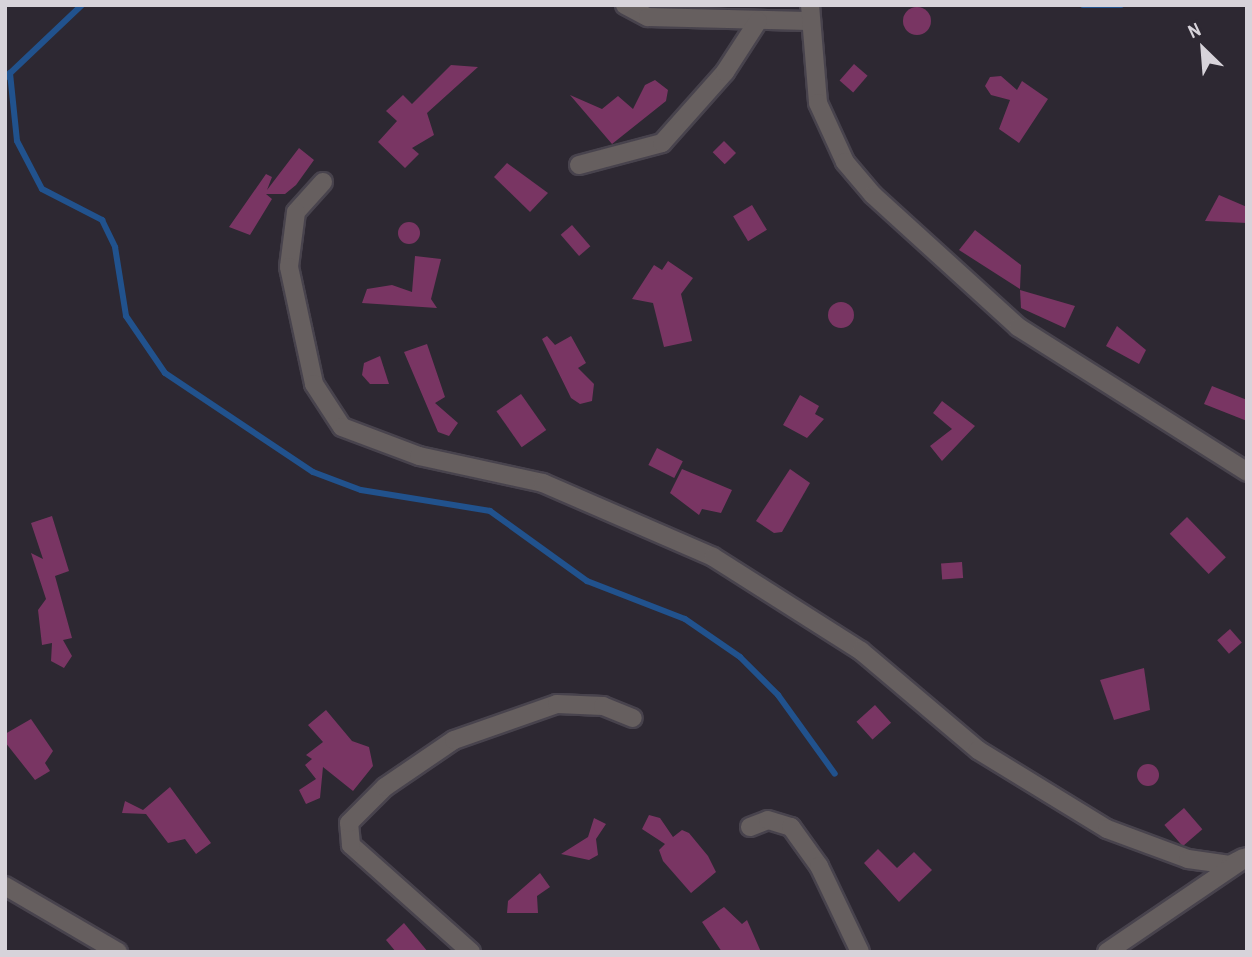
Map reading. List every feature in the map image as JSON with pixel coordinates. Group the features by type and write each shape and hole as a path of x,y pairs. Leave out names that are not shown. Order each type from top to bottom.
{"street":[{"path":"625,5 648,17 758,21 809,13 818,103 845,162 873,195 1018,327 1247,472"},
{"path":"579,165 662,143 726,72 758,21"},
{"path":"323,182 296,212 289,267 314,384 342,427 419,456 543,483 713,557 861,651 978,750 1107,830 1188,859 1230,865 1247,857"},
{"path":"471,952 351,845 349,823 418,761 488,728 566,703 603,706 633,718"},
{"path":"750,827 768,820 791,827 819,866 860,952"},
{"path":"1107,952 1247,857"},
{"path":"5,886 118,952"}],"building":[{"path":"917,7 927,11 931,21 927,31 917,35 907,31 903,21 907,11"},
{"path":"854,64 868,76 853,92 840,81"},
{"path":"451,65 478,67 427,113 434,135 412,148 419,154 405,168 378,142 397,121 386,111 403,95 412,104"},
{"path":"1001,76 1017,90 1022,81 1048,99 1019,143 999,129 1010,100 991,95 985,86 990,77"},
{"path":"655,80 668,90 666,101 612,144 570,95 602,109 618,96 633,109 645,85"},
{"path":"724,141 736,153 725,164 713,152"},
{"path":"299,148 314,160 296,185 285,194 266,194 272,199 250,235 229,227 266,174 272,177 267,190"},
{"path":"507,163 548,193 530,212 494,177"},
{"path":"1219,195 1247,207 1247,223 1205,221"},
{"path":"752,205 767,230 748,241 733,216"},
{"path":"409,222 419,229 420,233 413,243 409,244 399,237 398,233 405,223"},
{"path":"572,225 590,246 579,256 561,235"},
{"path":"975,230 1021,265 1020,289 959,250"},
{"path":"415,256 441,259 431,299 437,308 362,303 367,289 392,285 412,292"},
{"path":"668,261 693,278 681,294 692,341 664,347 653,303 632,299 654,265 662,270"},
{"path":"1020,290 1075,306 1065,328 1021,308"},
{"path":"841,302 850,306 854,315 850,324 841,328 832,324 828,315 832,306"},
{"path":"1117,326 1146,350 1139,364 1106,346"},
{"path":"547,336 555,345 571,336 586,363 578,368 594,384 592,401 580,404 571,398 542,339"},
{"path":"427,344 445,397 435,403 458,423 449,436 438,432 404,352"},
{"path":"380,356 389,384 370,384 362,375 364,363"},
{"path":"1212,386 1247,400 1247,421 1204,404"},
{"path":"521,394 546,430 522,447 496,411"},
{"path":"800,395 819,406 815,414 824,419 807,438 783,425"},
{"path":"942,401 975,426 942,461 930,446 952,429 933,413"},
{"path":"657,448 683,461 674,478 648,465"},
{"path":"682,469 732,490 721,513 702,509 699,515 670,493"},
{"path":"790,469 810,483 782,532 774,533 756,521"},
{"path":"52,516 69,571 55,576 72,638 63,640 72,656 64,668 51,661 52,643 42,645 38,610 46,599 31,553 43,559 31,523"},
{"path":"1187,517 1226,557 1209,574 1170,534"},
{"path":"962,562 963,578 942,579 941,563"},
{"path":"1230,629 1242,643 1229,654 1217,640"},
{"path":"1144,668 1150,710 1114,720 1100,680"},
{"path":"875,705 891,723 872,740 856,722"},
{"path":"326,710 352,741 369,747 373,766 353,791 323,767 320,798 306,804 299,790 316,779 305,765 312,759 306,755 323,742 308,725"},
{"path":"31,719 53,751 45,763 50,771 35,780 5,742 5,734"},
{"path":"1148,764 1156,767 1159,775 1156,783 1148,786 1140,783 1137,775 1140,767"},
{"path":"170,787 211,843 196,854 185,839 168,843 146,814 122,813 125,801 143,810"},
{"path":"1184,808 1202,829 1183,846 1164,825"},
{"path":"649,815 660,818 673,837 682,830 689,833 708,856 716,872 691,893 663,861 659,850 665,844 642,829"},
{"path":"594,818 606,824 596,839 598,855 589,860 561,854 588,837"},
{"path":"878,849 897,868 914,852 932,870 899,902 864,863"},
{"path":"540,873 550,887 537,896 538,913 507,913 508,901"},
{"path":"724,907 742,924 747,920 761,952 722,952 702,922"},
{"path":"404,923 428,952 396,952 386,940"}],"waterway":[{"path":"5,78 82,5"},
{"path":"1083,5 1121,5"},
{"path":"10,73 17,141 42,189 102,220 115,247 126,316 165,373 313,472 361,490 490,511 587,581 685,619 740,657 778,695 835,774"}]}
